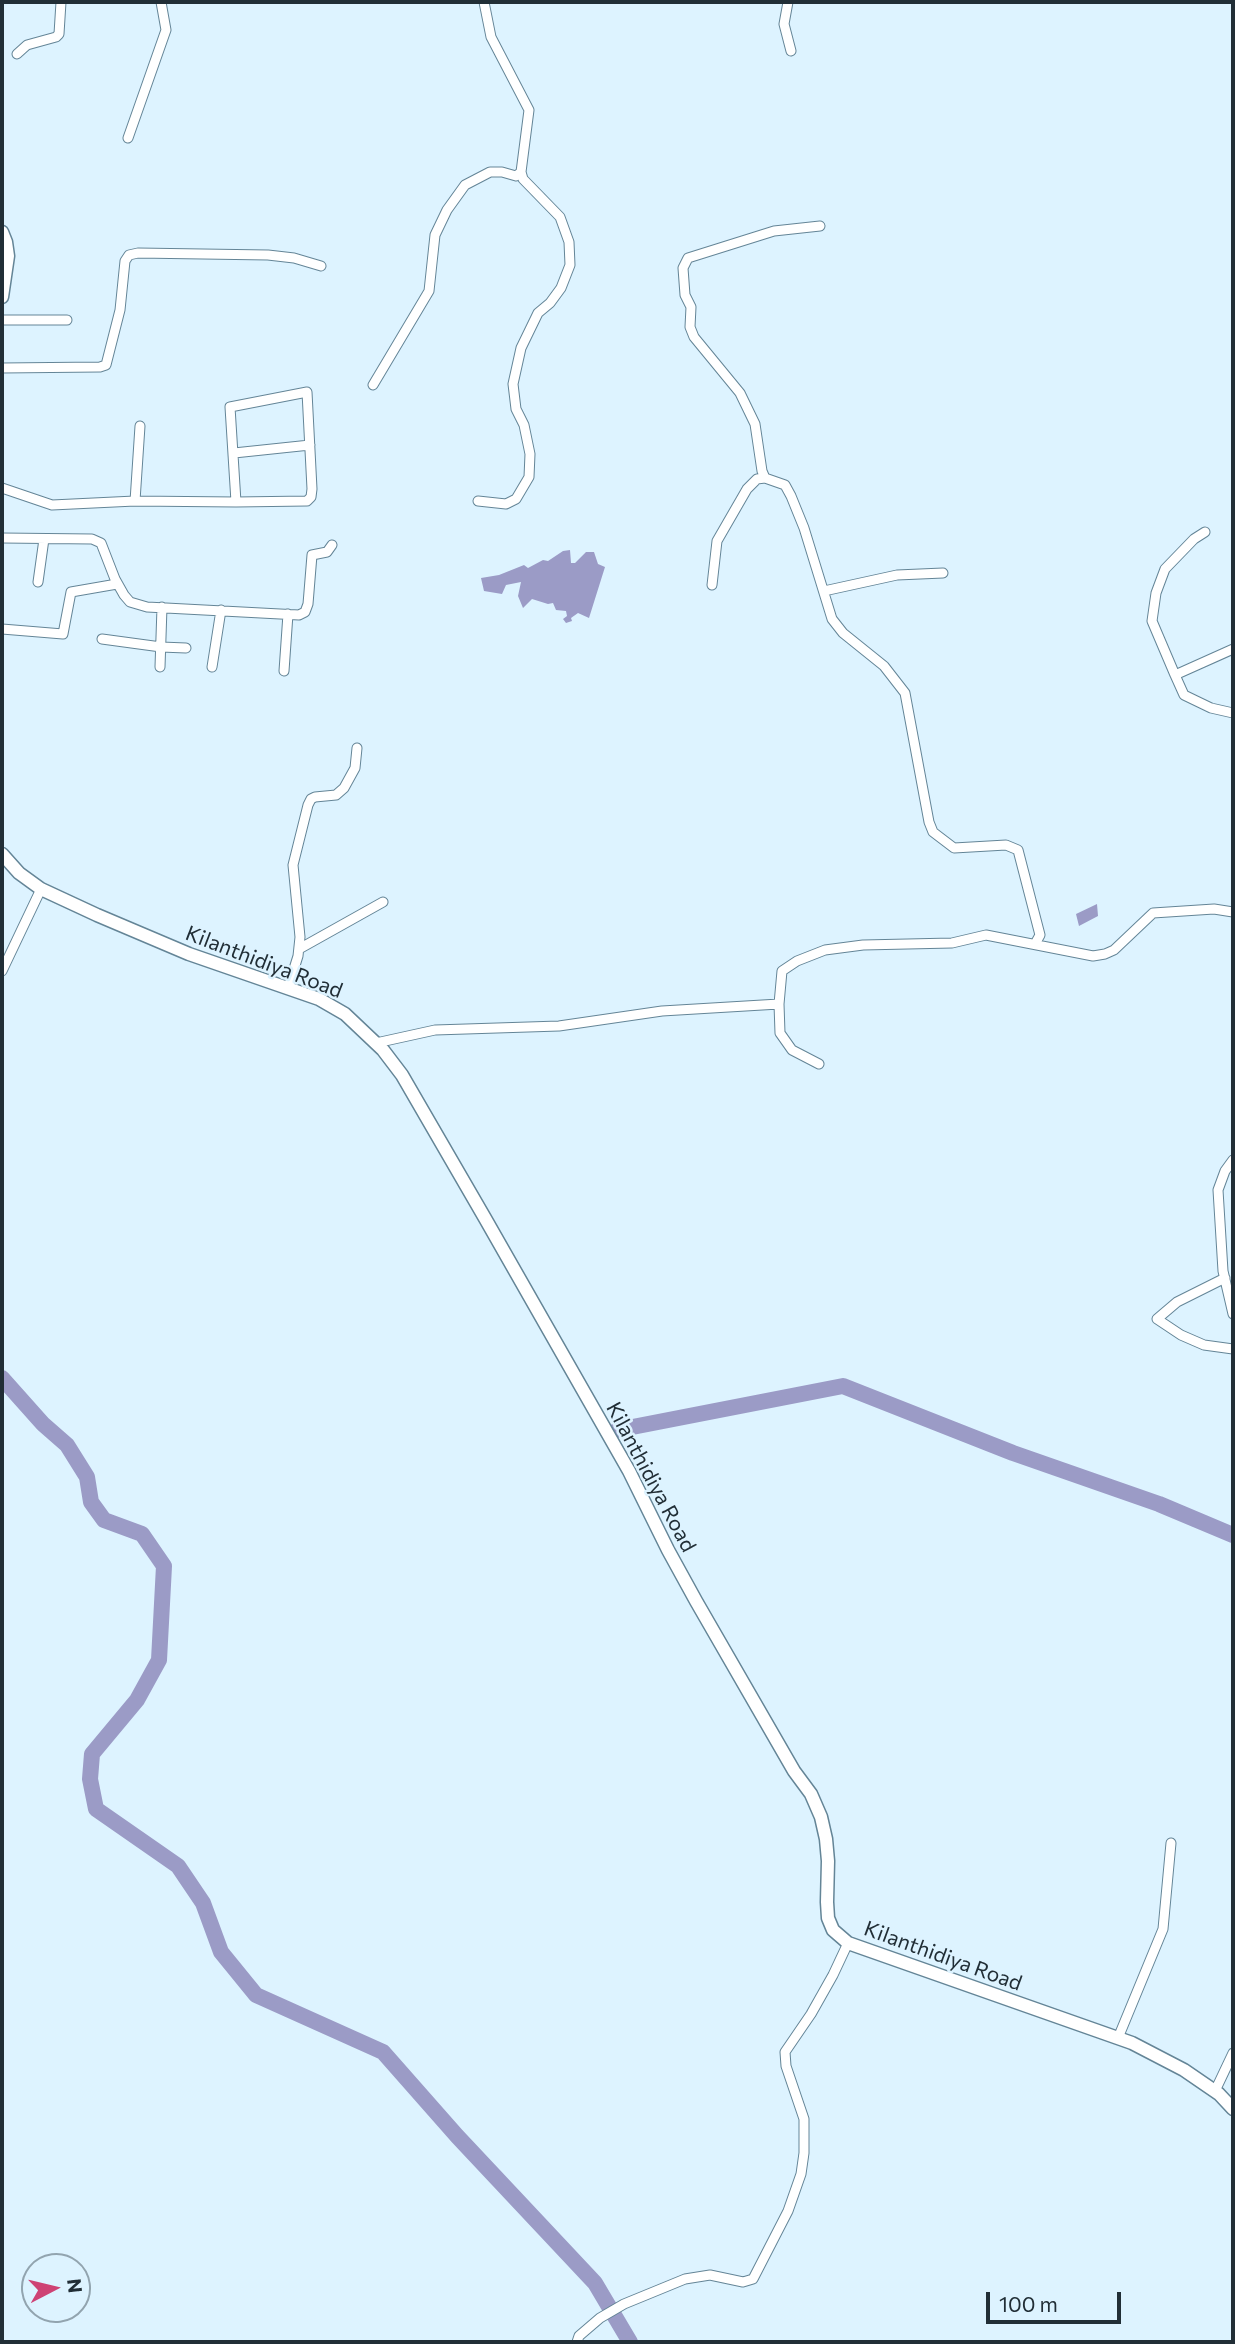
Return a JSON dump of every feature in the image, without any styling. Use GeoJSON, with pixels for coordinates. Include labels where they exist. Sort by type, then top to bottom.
{"type":"FeatureCollection","features":[{"type":"Feature","properties":{"kind":"street"},"geometry":{"type":"LineString","coordinates":[[17,54],[27,45],[59,34],[61,2]]}},
{"type":"Feature","properties":{"kind":"street"},"geometry":{"type":"LineString","coordinates":[[128,138],[166,30],[161,2]]}},
{"type":"Feature","properties":{"kind":"street"},"geometry":{"type":"LineString","coordinates":[[478,502],[506,504],[516,499],[529,477],[530,453],[524,425],[516,408],[513,383],[521,348],[538,313],[561,288],[570,265],[569,242],[560,216],[523,178],[521,172],[529,110],[491,37],[484,2]]}},
{"type":"Feature","properties":{"kind":"street"},"geometry":{"type":"LineString","coordinates":[[788,2],[784,24],[791,51]]}},
{"type":"Feature","properties":{"kind":"street"},"geometry":{"type":"LineString","coordinates":[[373,386],[429,291],[435,235],[447,210],[465,185],[490,173],[502,172],[516,176],[521,172]]}},
{"type":"Feature","properties":{"kind":"street"},"geometry":{"type":"LineString","coordinates":[[765,478],[755,424],[740,393],[694,337],[690,327],[691,307],[685,295],[683,268],[688,258],[774,231],[820,226]]}},
{"type":"Feature","properties":{"kind":"street"},"geometry":{"type":"LineString","coordinates":[[2,232],[8,256],[2,298]]}},
{"type":"Feature","properties":{"kind":"street"},"geometry":{"type":"LineString","coordinates":[[2,368],[106,365],[120,310],[125,261],[129,255],[268,255],[294,258],[321,266]]}},
{"type":"Feature","properties":{"kind":"street"},"geometry":{"type":"LineString","coordinates":[[2,320],[67,320]]}},
{"type":"Feature","properties":{"kind":"street"},"geometry":{"type":"LineString","coordinates":[[2,488],[52,505],[135,501],[236,502],[307,501],[312,497],[307,392],[230,407],[236,502]]}},
{"type":"Feature","properties":{"kind":"street"},"geometry":{"type":"LineString","coordinates":[[135,501],[140,426]]}},
{"type":"Feature","properties":{"kind":"street"},"geometry":{"type":"LineString","coordinates":[[234,453],[310,445]]}},
{"type":"Feature","properties":{"kind":"street"},"geometry":{"type":"LineString","coordinates":[[712,585],[717,541],[747,489],[757,479],[765,478],[785,485],[832,619],[843,633],[884,666],[905,693],[933,832],[954,848],[1006,845],[1018,850],[1040,935],[1035,944]]}},
{"type":"Feature","properties":{"kind":"street"},"geometry":{"type":"LineString","coordinates":[[1205,532],[1194,539],[1165,569],[1156,593],[1152,621],[1184,695],[1211,708],[1233,713]]}},
{"type":"Feature","properties":{"kind":"street"},"geometry":{"type":"LineString","coordinates":[[2,538],[92,539],[101,542],[117,584],[130,602],[147,607],[299,615],[305,612],[312,555],[327,552],[332,545]]}},
{"type":"Feature","properties":{"kind":"street"},"geometry":{"type":"LineString","coordinates":[[38,582],[44,539]]}},
{"type":"Feature","properties":{"kind":"street"},"geometry":{"type":"LineString","coordinates":[[824,592],[897,575],[943,573]]}},
{"type":"Feature","properties":{"kind":"street"},"geometry":{"type":"LineString","coordinates":[[2,629],[63,634],[71,592],[117,584]]}},
{"type":"Feature","properties":{"kind":"street"},"geometry":{"type":"LineString","coordinates":[[160,667],[162,607]]}},
{"type":"Feature","properties":{"kind":"street"},"geometry":{"type":"LineString","coordinates":[[212,667],[221,610]]}},
{"type":"Feature","properties":{"kind":"street"},"geometry":{"type":"LineString","coordinates":[[284,671],[288,614]]}},
{"type":"Feature","properties":{"kind":"street"},"geometry":{"type":"LineString","coordinates":[[102,639],[186,648]]}},
{"type":"Feature","properties":{"kind":"street"},"geometry":{"type":"LineString","coordinates":[[1175,675],[1233,649]]}},
{"type":"Feature","properties":{"kind":"street"},"geometry":{"type":"LineString","coordinates":[[288,988],[299,949],[299,912],[293,884],[293,865],[308,806],[311,799],[336,795],[344,788],[355,768],[357,748]]}},
{"type":"Feature","properties":{"kind":"street","name":"Kilanthidiya Road"},"geometry":{"type":"LineString","coordinates":[[2,854],[19,873],[41,889],[131,931],[319,999],[345,1014],[376,1043],[402,1076],[629,1471],[696,1601],[794,1771],[811,1794],[821,1817],[826,1839],[828,1918],[833,1930],[848,1943],[1132,2043],[1184,2070],[1215,2091],[1233,2109]]}},
{"type":"Feature","properties":{"kind":"street"},"geometry":{"type":"LineString","coordinates":[[2,971],[41,889]]}},
{"type":"Feature","properties":{"kind":"street"},"geometry":{"type":"LineString","coordinates":[[299,949],[383,902]]}},
{"type":"Feature","properties":{"kind":"street"},"geometry":{"type":"LineString","coordinates":[[819,1064],[792,1050],[780,1033],[779,1004],[782,971],[797,961],[825,950],[863,945],[952,943],[986,935],[1093,956],[1114,950],[1153,913],[1214,909],[1233,912]]}},
{"type":"Feature","properties":{"kind":"street"},"geometry":{"type":"LineString","coordinates":[[376,1043],[435,1030],[559,1026],[662,1011],[779,1004]]}},
{"type":"Feature","properties":{"kind":"street"},"geometry":{"type":"LineString","coordinates":[[1233,1160],[1225,1171],[1218,1190],[1225,1278],[1233,1314]]}},
{"type":"Feature","properties":{"kind":"street"},"geometry":{"type":"LineString","coordinates":[[1225,1278],[1177,1303],[1157,1319],[1181,1335],[1204,1345],[1233,1349]]}},
{"type":"Feature","properties":{"kind":"street"},"geometry":{"type":"LineString","coordinates":[[1118,2038],[1163,1929],[1171,1843]]}},
{"type":"Feature","properties":{"kind":"street"},"geometry":{"type":"LineString","coordinates":[[578,2342],[579,2336],[600,2318],[624,2304],[696,2276],[710,2275],[743,2282],[753,2279],[785,2220],[801,2174],[804,2119],[786,2066],[785,2052],[811,2014],[848,1943]]}},
{"type":"Feature","properties":{"kind":"street"},"geometry":{"type":"LineString","coordinates":[[1215,2091],[1233,2053]]}},
{"type":"Feature","properties":{"kind":"water"},"geometry":{"type":"Polygon","coordinates":[[[570,550],[571,563],[575,563],[586,552],[594,552],[598,564],[605,567],[589,618],[578,613],[571,618],[572,621],[566,623],[563,619],[567,616],[566,611],[556,610],[553,603],[532,599],[523,608],[518,596],[521,582],[506,585],[502,594],[484,591],[481,578],[499,575],[524,565],[528,568],[570,550]]]}},
{"type":"Feature","properties":{"kind":"water"},"geometry":{"type":"Polygon","coordinates":[[[1097,904],[1098,916],[1079,926],[1076,914],[1097,904]]]}},
{"type":"Feature","properties":{"kind":"waterway"},"geometry":{"type":"LineString","coordinates":[[2,1378],[43,1424],[67,1445],[87,1477],[91,1502],[104,1520],[142,1534],[164,1566],[159,1660],[137,1700],[92,1754],[90,1779],[96,1809],[178,1866],[203,1903],[221,1952],[256,1995],[383,2052],[457,2136],[595,2283],[630,2342]]}},
{"type":"Feature","properties":{"kind":"waterway"},"geometry":{"type":"LineString","coordinates":[[617,1430],[843,1386],[1013,1453],[1159,1504],[1233,1535]]}}]}
